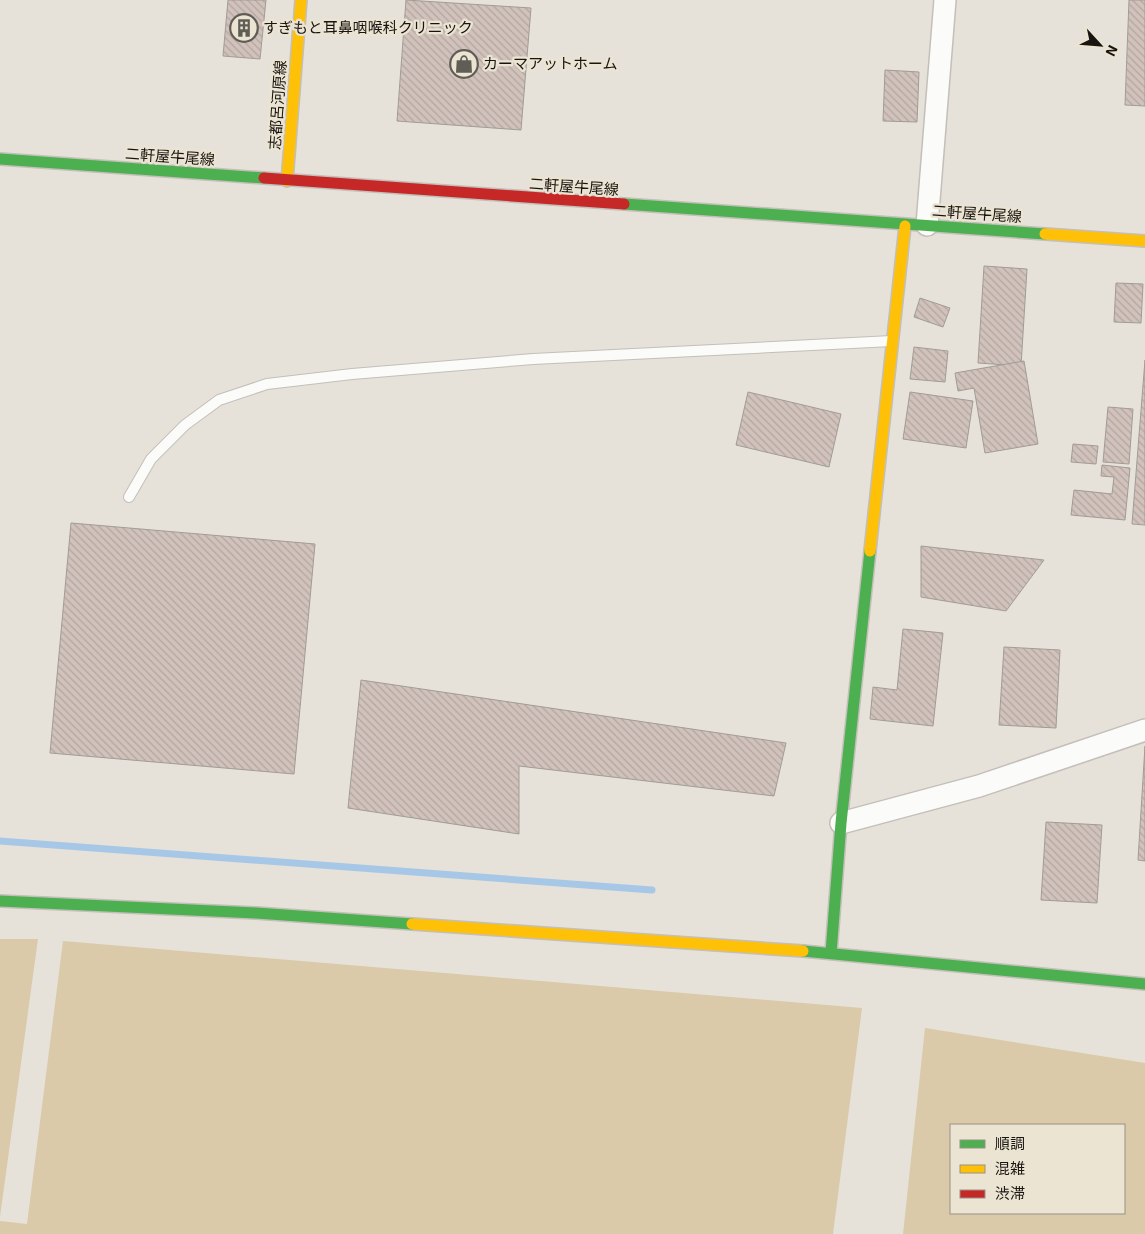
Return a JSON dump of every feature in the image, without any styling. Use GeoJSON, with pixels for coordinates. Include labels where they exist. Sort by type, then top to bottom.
{"type":"FeatureCollection","features":[{"type":"Feature","properties":{"kind":"street","name":"志都呂河原線"},"geometry":{"type":"LineString","coordinates":[[287,181],[301,0]]}},
{"type":"Feature","properties":{"kind":"street"},"geometry":{"type":"LineString","coordinates":[[927,225],[945,0]]}},
{"type":"Feature","properties":{"kind":"street","name":"二軒屋牛尾線"},"geometry":{"type":"LineString","coordinates":[[0,159],[1145,242]]}},
{"type":"Feature","properties":{"kind":"street"},"geometry":{"type":"LineString","coordinates":[[831,953],[841,823],[906,226]]}},
{"type":"Feature","properties":{"kind":"street"},"geometry":{"type":"LineString","coordinates":[[841,823],[979,786],[1145,730]]}},
{"type":"Feature","properties":{"kind":"street"},"geometry":{"type":"LineString","coordinates":[[0,901],[256,913],[831,953],[1145,984]]}},
{"type":"Feature","properties":{"kind":"lane"},"geometry":{"type":"LineString","coordinates":[[129,497],[151,459],[185,425],[219,400],[267,384],[352,374],[533,359],[893,341]]}},
{"type":"Feature","properties":{"kind":"shaded area"},"geometry":{"type":"Polygon","coordinates":[[[0,939],[38,939],[0,1217],[0,939]]]}},
{"type":"Feature","properties":{"kind":"shaded area"},"geometry":{"type":"Polygon","coordinates":[[[63,941],[862,1008],[833,1234],[0,1234],[0,1221],[27,1224],[63,941]]]}},
{"type":"Feature","properties":{"kind":"shaded area"},"geometry":{"type":"Polygon","coordinates":[[[925,1028],[1145,1063],[1145,1234],[903,1234],[925,1028]]]}},
{"type":"Feature","properties":{"kind":"building","name":"すぎもと耳鼻咽喉科クリニック"},"geometry":{"type":"Polygon","coordinates":[[[228,0],[266,0],[260,59],[223,56],[228,0]]]}},
{"type":"Feature","properties":{"kind":"building","name":"カーマアットホーム"},"geometry":{"type":"Polygon","coordinates":[[[406,0],[531,8],[521,130],[397,121],[406,0]]]}},
{"type":"Feature","properties":{"kind":"building"},"geometry":{"type":"Polygon","coordinates":[[[1129,0],[1145,0],[1145,106],[1125,105],[1129,0]]]}},
{"type":"Feature","properties":{"kind":"building"},"geometry":{"type":"Polygon","coordinates":[[[885,70],[919,72],[917,122],[883,121],[885,70]]]}},
{"type":"Feature","properties":{"kind":"building"},"geometry":{"type":"Polygon","coordinates":[[[984,266],[1027,269],[1021,366],[978,363],[984,266]]]}},
{"type":"Feature","properties":{"kind":"building"},"geometry":{"type":"Polygon","coordinates":[[[1116,283],[1143,284],[1141,323],[1114,322],[1116,283]]]}},
{"type":"Feature","properties":{"kind":"building"},"geometry":{"type":"Polygon","coordinates":[[[920,298],[950,308],[943,327],[914,317],[920,298]]]}},
{"type":"Feature","properties":{"kind":"building"},"geometry":{"type":"Polygon","coordinates":[[[914,347],[948,351],[945,382],[910,379],[914,347]]]}},
{"type":"Feature","properties":{"kind":"building"},"geometry":{"type":"Polygon","coordinates":[[[1145,360],[1145,525],[1132,524],[1145,360]]]}},
{"type":"Feature","properties":{"kind":"building"},"geometry":{"type":"Polygon","coordinates":[[[1024,361],[1038,444],[985,453],[974,388],[958,391],[955,373],[1024,361]]]}},
{"type":"Feature","properties":{"kind":"building"},"geometry":{"type":"Polygon","coordinates":[[[748,392],[841,414],[829,467],[736,445],[748,392]]]}},
{"type":"Feature","properties":{"kind":"building"},"geometry":{"type":"Polygon","coordinates":[[[910,392],[973,401],[966,448],[903,439],[910,392]]]}},
{"type":"Feature","properties":{"kind":"building"},"geometry":{"type":"Polygon","coordinates":[[[1108,407],[1133,409],[1129,464],[1103,462],[1108,407]]]}},
{"type":"Feature","properties":{"kind":"building"},"geometry":{"type":"Polygon","coordinates":[[[1073,444],[1098,446],[1096,464],[1071,462],[1073,444]]]}},
{"type":"Feature","properties":{"kind":"building"},"geometry":{"type":"Polygon","coordinates":[[[1102,465],[1130,468],[1125,520],[1071,515],[1074,490],[1112,494],[1114,477],[1101,476],[1102,465]]]}},
{"type":"Feature","properties":{"kind":"building"},"geometry":{"type":"Polygon","coordinates":[[[71,523],[315,544],[294,774],[50,753],[71,523]]]}},
{"type":"Feature","properties":{"kind":"building"},"geometry":{"type":"Polygon","coordinates":[[[921,546],[1044,560],[1006,611],[921,597],[921,546]]]}},
{"type":"Feature","properties":{"kind":"building"},"geometry":{"type":"Polygon","coordinates":[[[903,629],[943,633],[933,726],[870,719],[873,687],[897,690],[903,629]]]}},
{"type":"Feature","properties":{"kind":"building"},"geometry":{"type":"Polygon","coordinates":[[[1004,647],[1060,650],[1056,728],[999,725],[1004,647]]]}},
{"type":"Feature","properties":{"kind":"building"},"geometry":{"type":"Polygon","coordinates":[[[361,680],[786,743],[774,796],[519,766],[519,834],[348,808],[361,680]]]}},
{"type":"Feature","properties":{"kind":"building"},"geometry":{"type":"Polygon","coordinates":[[[1145,746],[1145,861],[1138,860],[1145,746]]]}},
{"type":"Feature","properties":{"kind":"building"},"geometry":{"type":"Polygon","coordinates":[[[1046,822],[1102,825],[1097,903],[1041,900],[1046,822]]]}},
{"type":"Feature","properties":{"kind":"waterway"},"geometry":{"type":"LineString","coordinates":[[0,841],[652,890]]}},
{"type":"Feature","properties":{"kind":"traffic: fast"},"geometry":{"type":"LineString","coordinates":[[0,159],[264,178]]}},
{"type":"Feature","properties":{"kind":"traffic: fast"},"geometry":{"type":"LineString","coordinates":[[624,204],[1045,234]]}},
{"type":"Feature","properties":{"kind":"traffic: fast"},"geometry":{"type":"LineString","coordinates":[[831,953],[841,823],[870,551]]}},
{"type":"Feature","properties":{"kind":"traffic: fast"},"geometry":{"type":"LineString","coordinates":[[0,901],[256,913],[412,924]]}},
{"type":"Feature","properties":{"kind":"traffic: fast"},"geometry":{"type":"LineString","coordinates":[[803,951],[1145,984]]}},
{"type":"Feature","properties":{"kind":"traffic: slow"},"geometry":{"type":"LineString","coordinates":[[287,181],[301,0]]}},
{"type":"Feature","properties":{"kind":"traffic: slow"},"geometry":{"type":"LineString","coordinates":[[870,551],[905,226]]}},
{"type":"Feature","properties":{"kind":"traffic: slow"},"geometry":{"type":"LineString","coordinates":[[1045,234],[1145,241]]}},
{"type":"Feature","properties":{"kind":"traffic: slow"},"geometry":{"type":"LineString","coordinates":[[412,924],[803,951]]}},
{"type":"Feature","properties":{"kind":"traffic: jam"},"geometry":{"type":"LineString","coordinates":[[264,178],[624,204]]}},
{"type":"Feature","properties":{"kind":"place","name":"すぎもと耳鼻咽喉科クリニック"},"geometry":{"type":"Point","coordinates":[244,28]}},
{"type":"Feature","properties":{"kind":"place","name":"カーマアットホーム"},"geometry":{"type":"Point","coordinates":[464,64]}}]}
